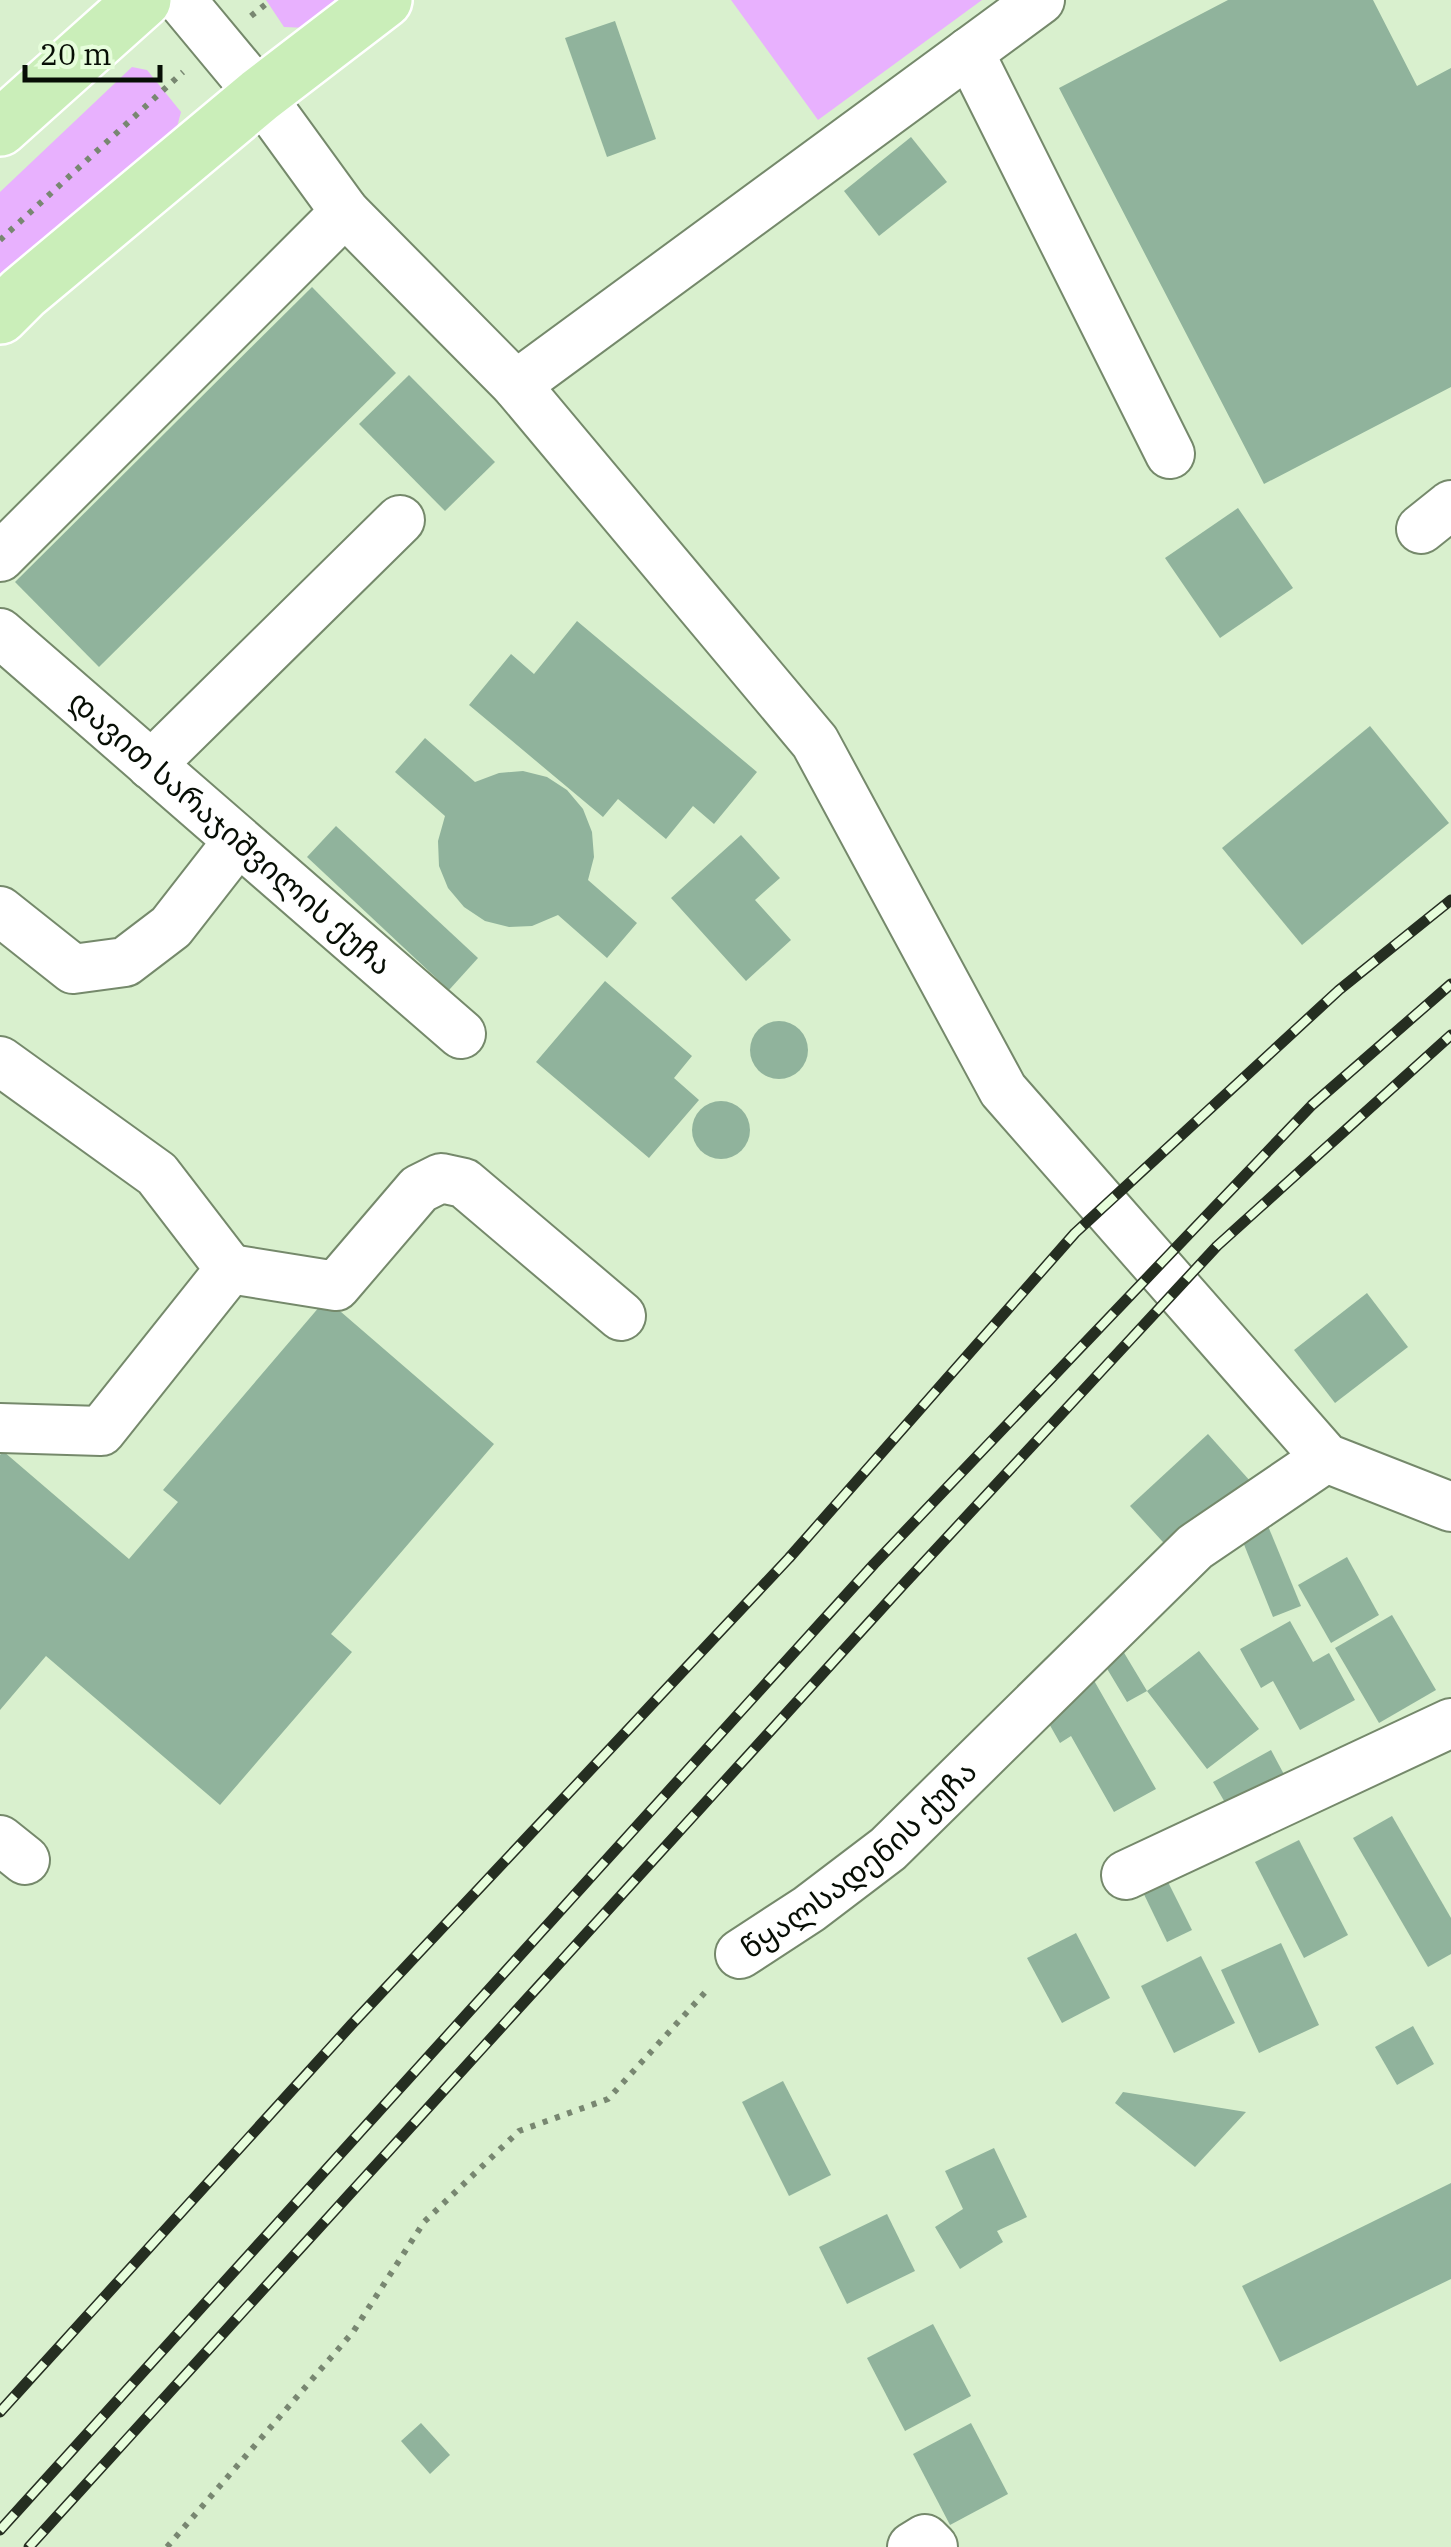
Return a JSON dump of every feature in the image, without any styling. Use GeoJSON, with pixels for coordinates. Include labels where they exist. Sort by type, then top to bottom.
{"type":"FeatureCollection","features":[{"type":"Feature","properties":{"kind":"main road"},"geometry":{"type":"LineString","coordinates":[[0,128],[143,0]]}},
{"type":"Feature","properties":{"kind":"main road"},"geometry":{"type":"LineString","coordinates":[[0,316],[22,293],[260,95],[384,0]]}},
{"type":"Feature","properties":{"kind":"street"},"geometry":{"type":"LineString","coordinates":[[181,0],[260,95],[345,212],[516,385],[815,742],[1003,1090],[1326,1458],[1451,1507]]}},
{"type":"Feature","properties":{"kind":"street"},"geometry":{"type":"LineString","coordinates":[[516,385],[1040,0]]}},
{"type":"Feature","properties":{"kind":"street"},"geometry":{"type":"LineString","coordinates":[[970,52],[1170,454]]}},
{"type":"Feature","properties":{"kind":"street"},"geometry":{"type":"LineString","coordinates":[[0,557],[345,212]]}},
{"type":"Feature","properties":{"kind":"street"},"geometry":{"type":"LineString","coordinates":[[151,765],[400,520]]}},
{"type":"Feature","properties":{"kind":"street","name":"დავით სარაჯიშვილის ქუჩა"},"geometry":{"type":"LineString","coordinates":[[0,633],[461,1034]]}},
{"type":"Feature","properties":{"kind":"street"},"geometry":{"type":"LineString","coordinates":[[0,911],[73,969],[125,962],[171,927],[238,840]]}},
{"type":"Feature","properties":{"kind":"street"},"geometry":{"type":"LineString","coordinates":[[0,1062],[157,1174],[230,1268],[336,1286],[420,1189],[440,1178],[464,1183],[621,1316]]}},
{"type":"Feature","properties":{"kind":"street"},"geometry":{"type":"LineString","coordinates":[[0,1428],[101,1430],[230,1268]]}},
{"type":"Feature","properties":{"kind":"street","name":"წყალსადენის ქუჩა"},"geometry":{"type":"LineString","coordinates":[[740,1954],[809,1909],[888,1849],[1195,1547],[1326,1458]]}},
{"type":"Feature","properties":{"kind":"street"},"geometry":{"type":"LineString","coordinates":[[1126,1876],[1451,1723]]}},
{"type":"Feature","properties":{"kind":"street"},"geometry":{"type":"LineString","coordinates":[[912,2547],[924,2539],[933,2547]]}},
{"type":"Feature","properties":{"kind":"path"},"geometry":{"type":"LineString","coordinates":[[0,240],[158,92],[272,0]]}},
{"type":"Feature","properties":{"kind":"path","name":"წყალსადენის ქუჩა"},"geometry":{"type":"LineString","coordinates":[[167,2547],[353,2332],[424,2222],[519,2131],[608,2099],[740,1954]]}},
{"type":"Feature","properties":{"kind":"shaded area"},"geometry":{"type":"Polygon","coordinates":[[[266,0],[342,0],[307,28],[284,27],[266,0]]]}},
{"type":"Feature","properties":{"kind":"shaded area"},"geometry":{"type":"Polygon","coordinates":[[[731,0],[982,0],[818,120],[731,0]]]}},
{"type":"Feature","properties":{"kind":"shaded area"},"geometry":{"type":"Polygon","coordinates":[[[132,67],[147,70],[181,112],[176,131],[0,295],[0,192],[132,67]]]}},
{"type":"Feature","properties":{"kind":"building"},"geometry":{"type":"Polygon","coordinates":[[[1228,0],[1373,0],[1417,86],[1451,68],[1451,387],[1264,484],[1059,88],[1228,0]]]}},
{"type":"Feature","properties":{"kind":"building"},"geometry":{"type":"Polygon","coordinates":[[[615,21],[656,139],[607,157],[565,38],[615,21]]]}},
{"type":"Feature","properties":{"kind":"building"},"geometry":{"type":"Polygon","coordinates":[[[911,137],[947,182],[879,236],[844,191],[911,137]]]}},
{"type":"Feature","properties":{"kind":"building"},"geometry":{"type":"Polygon","coordinates":[[[312,287],[396,373],[99,667],[15,582],[312,287]]]}},
{"type":"Feature","properties":{"kind":"building"},"geometry":{"type":"Polygon","coordinates":[[[409,375],[495,462],[445,511],[359,424],[409,375]]]}},
{"type":"Feature","properties":{"kind":"building"},"geometry":{"type":"Polygon","coordinates":[[[1238,508],[1293,588],[1220,638],[1165,558],[1238,508]]]}},
{"type":"Feature","properties":{"kind":"building"},"geometry":{"type":"Polygon","coordinates":[[[577,621],[757,772],[714,824],[693,806],[666,839],[618,799],[603,817],[469,705],[511,654],[534,674],[577,621]]]}},
{"type":"Feature","properties":{"kind":"building"},"geometry":{"type":"Polygon","coordinates":[[[1370,726],[1449,823],[1302,945],[1222,848],[1370,726]]]}},
{"type":"Feature","properties":{"kind":"building"},"geometry":{"type":"Polygon","coordinates":[[[425,738],[475,782],[499,773],[523,771],[547,777],[567,790],[583,809],[592,832],[594,857],[588,880],[637,923],[607,958],[558,915],[532,926],[509,927],[485,921],[464,907],[448,888],[439,866],[438,841],[445,816],[395,772],[425,738]]]}},
{"type":"Feature","properties":{"kind":"building"},"geometry":{"type":"Polygon","coordinates":[[[336,826],[478,958],[449,990],[307,857],[336,826]]]}},
{"type":"Feature","properties":{"kind":"building"},"geometry":{"type":"Polygon","coordinates":[[[741,835],[780,878],[755,900],[791,940],[746,981],[671,898],[741,835]]]}},
{"type":"Feature","properties":{"kind":"building"},"geometry":{"type":"Polygon","coordinates":[[[605,981],[692,1056],[674,1078],[699,1100],[649,1158],[536,1062],[605,981]]]}},
{"type":"Feature","properties":{"kind":"building"},"geometry":{"type":"Polygon","coordinates":[[[779,1021],[799,1030],[808,1050],[799,1070],[779,1079],[759,1070],[750,1050],[759,1030],[779,1021]]]}},
{"type":"Feature","properties":{"kind":"building"},"geometry":{"type":"Polygon","coordinates":[[[721,1101],[741,1110],[750,1130],[741,1150],[721,1159],[701,1150],[692,1130],[701,1110],[721,1101]]]}},
{"type":"Feature","properties":{"kind":"building"},"geometry":{"type":"Polygon","coordinates":[[[1367,1293],[1408,1347],[1335,1403],[1294,1350],[1367,1293]]]}},
{"type":"Feature","properties":{"kind":"building"},"geometry":{"type":"Polygon","coordinates":[[[326,1299],[494,1444],[331,1634],[352,1652],[220,1805],[46,1656],[0,1710],[3,1451],[129,1559],[178,1502],[163,1490],[326,1299]]]}},
{"type":"Feature","properties":{"kind":"building"},"geometry":{"type":"Polygon","coordinates":[[[1208,1434],[1251,1482],[1173,1553],[1130,1506],[1208,1434]]]}},
{"type":"Feature","properties":{"kind":"building"},"geometry":{"type":"Polygon","coordinates":[[[1268,1526],[1301,1606],[1273,1617],[1241,1537],[1268,1526]]]}},
{"type":"Feature","properties":{"kind":"building"},"geometry":{"type":"Polygon","coordinates":[[[1347,1557],[1379,1615],[1331,1643],[1298,1585],[1347,1557]]]}},
{"type":"Feature","properties":{"kind":"building"},"geometry":{"type":"Polygon","coordinates":[[[1392,1615],[1436,1690],[1379,1723],[1335,1648],[1392,1615]]]}},
{"type":"Feature","properties":{"kind":"building"},"geometry":{"type":"Polygon","coordinates":[[[1290,1621],[1313,1662],[1329,1653],[1355,1700],[1300,1730],[1273,1681],[1261,1688],[1240,1649],[1290,1621]]]}},
{"type":"Feature","properties":{"kind":"building"},"geometry":{"type":"Polygon","coordinates":[[[1123,1651],[1147,1691],[1127,1702],[1103,1662],[1123,1651]]]}},
{"type":"Feature","properties":{"kind":"building"},"geometry":{"type":"Polygon","coordinates":[[[1199,1651],[1259,1729],[1207,1769],[1147,1691],[1199,1651]]]}},
{"type":"Feature","properties":{"kind":"building"},"geometry":{"type":"Polygon","coordinates":[[[1092,1677],[1156,1789],[1114,1812],[1071,1736],[1060,1743],[1039,1706],[1092,1677]]]}},
{"type":"Feature","properties":{"kind":"building"},"geometry":{"type":"Polygon","coordinates":[[[1271,1750],[1287,1780],[1230,1811],[1213,1782],[1271,1750]]]}},
{"type":"Feature","properties":{"kind":"building"},"geometry":{"type":"Polygon","coordinates":[[[1392,1816],[1451,1918],[1451,1954],[1428,1967],[1353,1838],[1392,1816]]]}},
{"type":"Feature","properties":{"kind":"building"},"geometry":{"type":"Polygon","coordinates":[[[1299,1840],[1348,1935],[1304,1958],[1255,1862],[1299,1840]]]}},
{"type":"Feature","properties":{"kind":"building"},"geometry":{"type":"Polygon","coordinates":[[[1163,1872],[1192,1930],[1167,1942],[1139,1884],[1163,1872]]]}},
{"type":"Feature","properties":{"kind":"building"},"geometry":{"type":"Polygon","coordinates":[[[1076,1933],[1110,1998],[1062,2023],[1027,1958],[1076,1933]]]}},
{"type":"Feature","properties":{"kind":"building"},"geometry":{"type":"Polygon","coordinates":[[[1281,1943],[1319,2025],[1259,2053],[1221,1970],[1281,1943]]]}},
{"type":"Feature","properties":{"kind":"building"},"geometry":{"type":"Polygon","coordinates":[[[1201,1956],[1235,2023],[1174,2053],[1141,1986],[1201,1956]]]}},
{"type":"Feature","properties":{"kind":"building"},"geometry":{"type":"Polygon","coordinates":[[[1413,2026],[1434,2064],[1397,2085],[1375,2047],[1413,2026]]]}},
{"type":"Feature","properties":{"kind":"building"},"geometry":{"type":"Polygon","coordinates":[[[783,2081],[831,2175],[789,2196],[742,2102],[783,2081]]]}},
{"type":"Feature","properties":{"kind":"building"},"geometry":{"type":"Polygon","coordinates":[[[1123,2092],[1246,2112],[1195,2167],[1115,2103],[1123,2092]]]}},
{"type":"Feature","properties":{"kind":"building"},"geometry":{"type":"Polygon","coordinates":[[[994,2148],[1027,2217],[997,2231],[1003,2242],[960,2269],[935,2227],[963,2209],[945,2171],[994,2148]]]}},
{"type":"Feature","properties":{"kind":"building"},"geometry":{"type":"Polygon","coordinates":[[[1451,2183],[1451,2279],[1280,2362],[1242,2286],[1451,2183]]]}},
{"type":"Feature","properties":{"kind":"building"},"geometry":{"type":"Polygon","coordinates":[[[887,2214],[915,2271],[847,2304],[819,2247],[887,2214]]]}},
{"type":"Feature","properties":{"kind":"building"},"geometry":{"type":"Polygon","coordinates":[[[933,2324],[971,2396],[905,2431],[867,2358],[933,2324]]]}},
{"type":"Feature","properties":{"kind":"building"},"geometry":{"type":"Polygon","coordinates":[[[421,2423],[450,2455],[430,2474],[401,2441],[421,2423]]]}},
{"type":"Feature","properties":{"kind":"building"},"geometry":{"type":"Polygon","coordinates":[[[971,2423],[1008,2494],[950,2525],[913,2454],[971,2423]]]}},
{"type":"Feature","properties":{"kind":"railway"},"geometry":{"type":"LineString","coordinates":[[0,2412],[352,2024],[789,1558],[1075,1233],[1339,990],[1451,900]]}},
{"type":"Feature","properties":{"kind":"railway"},"geometry":{"type":"LineString","coordinates":[[0,2530],[874,1564],[1312,1105],[1451,984]]}},
{"type":"Feature","properties":{"kind":"railway"},"geometry":{"type":"LineString","coordinates":[[29,2547],[903,1585],[1217,1246],[1451,1035]]}}]}
